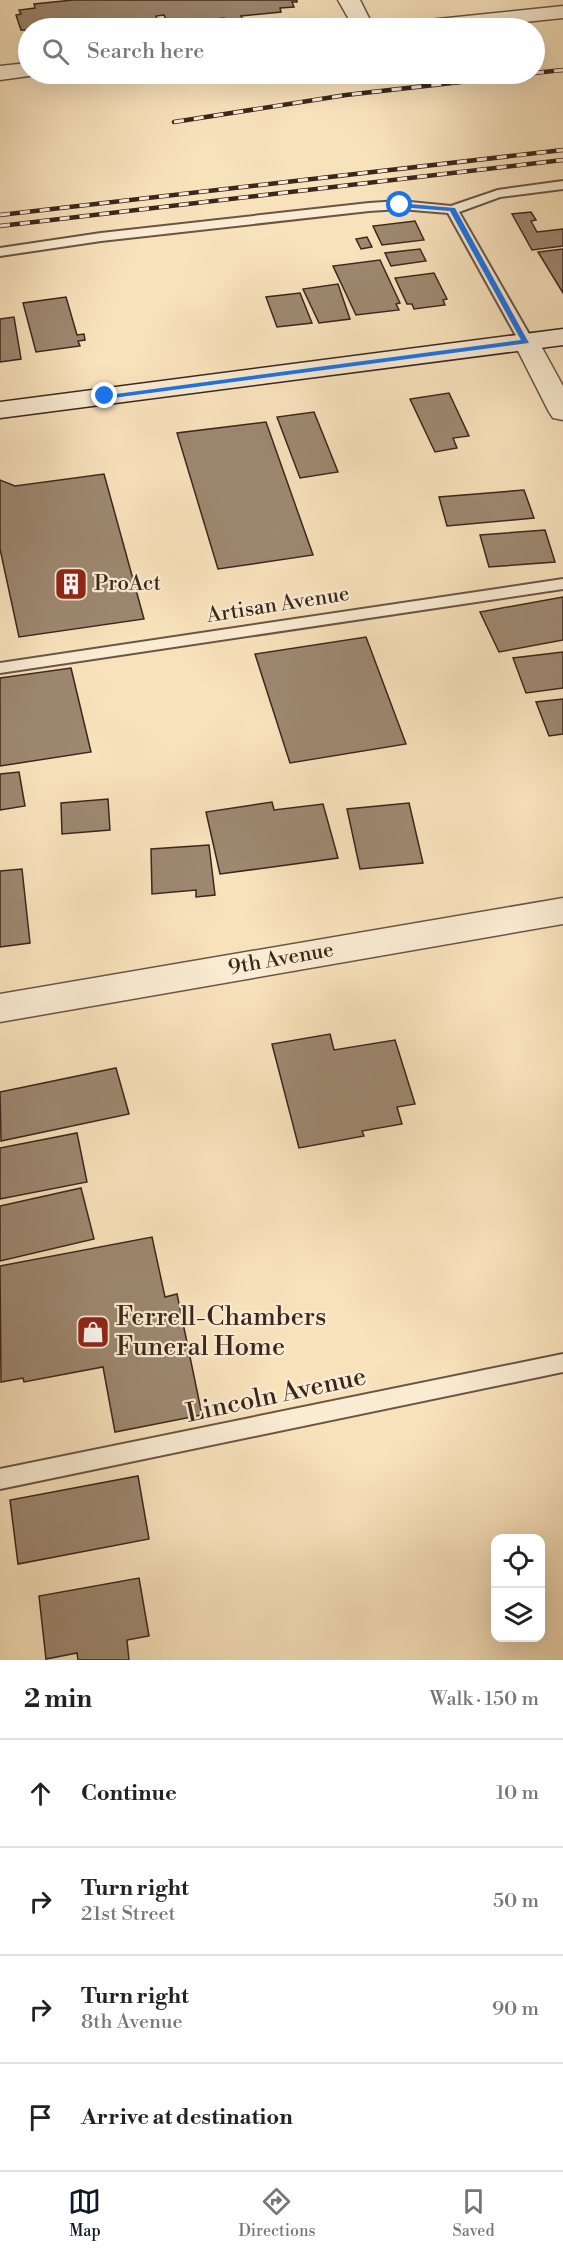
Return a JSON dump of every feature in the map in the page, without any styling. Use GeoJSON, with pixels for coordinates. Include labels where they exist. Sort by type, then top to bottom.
{"type":"FeatureCollection","features":[{"type":"Feature","properties":{"kind":"street"},"geometry":{"type":"LineString","coordinates":[[349,0],[359,18]]}},
{"type":"Feature","properties":{"kind":"street"},"geometry":{"type":"LineString","coordinates":[[505,18],[563,12]]}},
{"type":"Feature","properties":{"kind":"street"},"geometry":{"type":"LineString","coordinates":[[0,73],[18,71]]}},
{"type":"Feature","properties":{"kind":"street"},"geometry":{"type":"LineString","coordinates":[[0,410],[563,337]]}},
{"type":"Feature","properties":{"kind":"street"},"geometry":{"type":"LineString","coordinates":[[526,341],[563,412]]}},
{"type":"Feature","properties":{"kind":"street","name":"9th Avenue"},"geometry":{"type":"LineString","coordinates":[[0,1008],[563,911]]}},
{"type":"Feature","properties":{"kind":"lane"},"geometry":{"type":"LineString","coordinates":[[0,252],[101,237],[369,207],[400,205],[452,210],[498,194],[563,185]]}},
{"type":"Feature","properties":{"kind":"lane"},"geometry":{"type":"LineString","coordinates":[[452,210],[526,341]]}},
{"type":"Feature","properties":{"kind":"lane","name":"Artisan Avenue"},"geometry":{"type":"LineString","coordinates":[[0,668],[563,584]]}},
{"type":"Feature","properties":{"kind":"lane","name":"Lincoln Avenue"},"geometry":{"type":"LineString","coordinates":[[0,1479],[563,1363]]}},
{"type":"Feature","properties":{"kind":"building"},"geometry":{"type":"Polygon","coordinates":[[[73,0],[297,0],[297,2],[292,2],[294,7],[280,8],[281,12],[241,16],[242,18],[165,18],[164,15],[156,16],[157,18],[18,18],[18,21],[16,15],[21,14],[19,10],[35,8],[34,4],[73,0]]]}},
{"type":"Feature","properties":{"kind":"building"},"geometry":{"type":"Polygon","coordinates":[[[531,212],[536,220],[531,221],[537,232],[563,229],[563,246],[532,250],[512,214],[531,212]]]}},
{"type":"Feature","properties":{"kind":"building"},"geometry":{"type":"Polygon","coordinates":[[[415,221],[424,240],[382,245],[373,226],[415,221]]]}},
{"type":"Feature","properties":{"kind":"building"},"geometry":{"type":"Polygon","coordinates":[[[367,237],[372,247],[361,249],[356,239],[367,237]]]}},
{"type":"Feature","properties":{"kind":"building"},"geometry":{"type":"Polygon","coordinates":[[[420,249],[426,261],[391,266],[385,253],[420,249]]]}},
{"type":"Feature","properties":{"kind":"building"},"geometry":{"type":"Polygon","coordinates":[[[563,249],[563,293],[538,252],[563,249]]]}},
{"type":"Feature","properties":{"kind":"building"},"geometry":{"type":"Polygon","coordinates":[[[380,260],[400,303],[396,304],[399,310],[356,315],[333,266],[380,260]]]}},
{"type":"Feature","properties":{"kind":"building"},"geometry":{"type":"Polygon","coordinates":[[[434,273],[447,299],[443,300],[445,305],[414,309],[412,304],[407,304],[395,278],[434,273]]]}},
{"type":"Feature","properties":{"kind":"building"},"geometry":{"type":"Polygon","coordinates":[[[338,284],[350,319],[319,323],[303,289],[338,284]]]}},
{"type":"Feature","properties":{"kind":"building"},"geometry":{"type":"Polygon","coordinates":[[[300,293],[312,323],[277,327],[266,297],[300,293]]]}},
{"type":"Feature","properties":{"kind":"building"},"geometry":{"type":"Polygon","coordinates":[[[66,297],[77,335],[84,334],[85,340],[78,341],[80,346],[36,352],[23,303],[66,297]]]}},
{"type":"Feature","properties":{"kind":"building"},"geometry":{"type":"Polygon","coordinates":[[[14,317],[21,359],[0,362],[0,319],[14,317]]]}},
{"type":"Feature","properties":{"kind":"building"},"geometry":{"type":"Polygon","coordinates":[[[449,393],[469,436],[453,438],[457,448],[435,452],[410,399],[449,393]]]}},
{"type":"Feature","properties":{"kind":"building"},"geometry":{"type":"Polygon","coordinates":[[[314,412],[338,472],[300,478],[277,417],[314,412]]]}},
{"type":"Feature","properties":{"kind":"building"},"geometry":{"type":"Polygon","coordinates":[[[266,422],[313,555],[218,569],[177,433],[266,422]]]}},
{"type":"Feature","properties":{"kind":"building","name":"ProAct"},"geometry":{"type":"Polygon","coordinates":[[[104,474],[144,619],[19,637],[0,549],[0,480],[15,486],[104,474]]]}},
{"type":"Feature","properties":{"kind":"building"},"geometry":{"type":"Polygon","coordinates":[[[524,490],[534,518],[447,526],[439,497],[524,490]]]}},
{"type":"Feature","properties":{"kind":"building"},"geometry":{"type":"Polygon","coordinates":[[[545,530],[555,562],[489,567],[480,535],[545,530]]]}},
{"type":"Feature","properties":{"kind":"building"},"geometry":{"type":"Polygon","coordinates":[[[563,597],[563,640],[499,652],[480,612],[563,597]]]}},
{"type":"Feature","properties":{"kind":"building"},"geometry":{"type":"Polygon","coordinates":[[[366,637],[406,744],[290,763],[255,654],[366,637]]]}},
{"type":"Feature","properties":{"kind":"building"},"geometry":{"type":"Polygon","coordinates":[[[563,652],[563,688],[526,693],[513,658],[563,652]]]}},
{"type":"Feature","properties":{"kind":"building"},"geometry":{"type":"Polygon","coordinates":[[[71,668],[91,752],[0,766],[0,678],[71,668]]]}},
{"type":"Feature","properties":{"kind":"building"},"geometry":{"type":"Polygon","coordinates":[[[563,699],[563,734],[549,736],[536,702],[563,699]]]}},
{"type":"Feature","properties":{"kind":"building"},"geometry":{"type":"Polygon","coordinates":[[[19,772],[25,806],[0,810],[0,774],[19,772]]]}},
{"type":"Feature","properties":{"kind":"building"},"geometry":{"type":"Polygon","coordinates":[[[108,799],[110,830],[62,834],[61,803],[108,799]]]}},
{"type":"Feature","properties":{"kind":"building"},"geometry":{"type":"Polygon","coordinates":[[[272,802],[274,810],[323,804],[338,858],[220,874],[206,812],[272,802]]]}},
{"type":"Feature","properties":{"kind":"building"},"geometry":{"type":"Polygon","coordinates":[[[409,803],[423,863],[360,869],[347,809],[409,803]]]}},
{"type":"Feature","properties":{"kind":"building"},"geometry":{"type":"Polygon","coordinates":[[[209,845],[215,895],[196,897],[196,890],[152,894],[151,849],[209,845]]]}},
{"type":"Feature","properties":{"kind":"building"},"geometry":{"type":"Polygon","coordinates":[[[22,869],[30,943],[0,947],[0,871],[22,869]]]}},
{"type":"Feature","properties":{"kind":"building"},"geometry":{"type":"Polygon","coordinates":[[[330,1034],[334,1050],[395,1040],[415,1104],[397,1107],[402,1124],[362,1131],[364,1136],[299,1148],[272,1044],[330,1034]]]}},
{"type":"Feature","properties":{"kind":"building"},"geometry":{"type":"Polygon","coordinates":[[[116,1068],[129,1114],[1,1141],[0,1092],[116,1068]]]}},
{"type":"Feature","properties":{"kind":"building"},"geometry":{"type":"Polygon","coordinates":[[[77,1133],[87,1182],[0,1199],[0,1148],[77,1133]]]}},
{"type":"Feature","properties":{"kind":"building"},"geometry":{"type":"Polygon","coordinates":[[[81,1188],[94,1239],[0,1261],[0,1206],[81,1188]]]}},
{"type":"Feature","properties":{"kind":"building","name":"Ferrell-Chambers Funeral Home"},"geometry":{"type":"Polygon","coordinates":[[[152,1237],[165,1297],[177,1294],[202,1415],[115,1432],[103,1367],[24,1382],[23,1378],[1,1382],[0,1266],[152,1237]]]}},
{"type":"Feature","properties":{"kind":"building"},"geometry":{"type":"Polygon","coordinates":[[[138,1476],[149,1539],[18,1564],[10,1500],[138,1476]]]}},
{"type":"Feature","properties":{"kind":"building"},"geometry":{"type":"Polygon","coordinates":[[[139,1578],[149,1636],[127,1640],[129,1660],[78,1660],[77,1653],[46,1659],[39,1596],[139,1578]]]}},
{"type":"Feature","properties":{"kind":"railway"},"geometry":{"type":"LineString","coordinates":[[545,72],[563,70]]}},
{"type":"Feature","properties":{"kind":"railway"},"geometry":{"type":"LineString","coordinates":[[174,122],[346,95],[443,84]]}},
{"type":"Feature","properties":{"kind":"railway"},"geometry":{"type":"LineString","coordinates":[[0,215],[563,150]]}},
{"type":"Feature","properties":{"kind":"railway"},"geometry":{"type":"LineString","coordinates":[[0,226],[563,160]]}},
{"type":"Feature","properties":{"kind":"place","name":"ProAct"},"geometry":{"type":"Point","coordinates":[71,584]}},
{"type":"Feature","properties":{"kind":"place","name":"Ferrell-Chambers Funeral Home"},"geometry":{"type":"Point","coordinates":[93,1332]}},
{"type":"Feature","properties":{"kind":"route"},"geometry":{"type":"LineString","coordinates":[[105,396],[526,341],[452,210],[400,205]]}}]}
